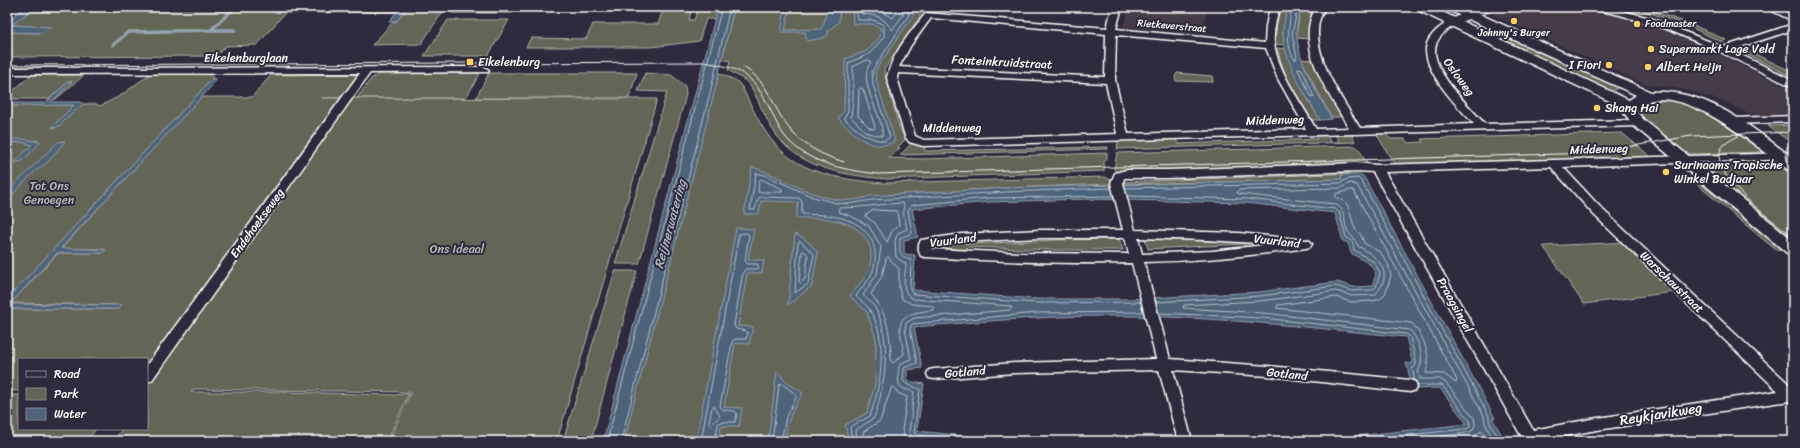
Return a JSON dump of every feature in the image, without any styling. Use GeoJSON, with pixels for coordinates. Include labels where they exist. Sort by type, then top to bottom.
{"type":"FeatureCollection","features":[{"type":"Feature","properties":{"kind":"street"},"geometry":{"type":"LineString","coordinates":[[1117,7],[1110,31],[1110,80],[1123,137]]}},
{"type":"Feature","properties":{"kind":"street"},"geometry":{"type":"LineString","coordinates":[[1275,7],[1271,20],[1270,46],[1283,79],[1313,132]]}},
{"type":"Feature","properties":{"kind":"street"},"geometry":{"type":"LineString","coordinates":[[1320,7],[1314,21],[1313,33],[1315,49],[1326,78],[1356,130]]}},
{"type":"Feature","properties":{"kind":"street"},"geometry":{"type":"LineString","coordinates":[[1422,7],[1631,106]]}},
{"type":"Feature","properties":{"kind":"street"},"geometry":{"type":"LineString","coordinates":[[1453,7],[1649,96],[1678,98],[1698,104],[1734,121],[1787,156],[1793,165]]}},
{"type":"Feature","properties":{"kind":"street","name":"Osloweg"},"geometry":{"type":"LineString","coordinates":[[1482,127],[1445,83],[1431,59],[1430,48],[1433,40],[1447,26],[1490,7]]}},
{"type":"Feature","properties":{"kind":"street"},"geometry":{"type":"LineString","coordinates":[[1595,7],[1629,14],[1674,28],[1793,84]]}},
{"type":"Feature","properties":{"kind":"street"},"geometry":{"type":"LineString","coordinates":[[1768,7],[1793,18]]}},
{"type":"Feature","properties":{"kind":"street"},"geometry":{"type":"LineString","coordinates":[[893,70],[927,11]]}},
{"type":"Feature","properties":{"kind":"street","name":"Rietkeverstraat"},"geometry":{"type":"LineString","coordinates":[[927,11],[1110,31],[1270,46]]}},
{"type":"Feature","properties":{"kind":"street"},"geometry":{"type":"LineString","coordinates":[[1723,50],[1793,27]]}},
{"type":"Feature","properties":{"kind":"street","name":"Eikelenburglaan"},"geometry":{"type":"LineString","coordinates":[[7,72],[484,70]]}},
{"type":"Feature","properties":{"kind":"street","name":"Middenweg"},"geometry":{"type":"LineString","coordinates":[[893,70],[892,78],[913,140],[923,143],[1639,123]]}},
{"type":"Feature","properties":{"kind":"street","name":"Fonteinkruidstraat"},"geometry":{"type":"LineString","coordinates":[[893,70],[1110,80]]}},
{"type":"Feature","properties":{"kind":"street","name":"Endehoekseweg"},"geometry":{"type":"LineString","coordinates":[[148,375],[367,71]]}},
{"type":"Feature","properties":{"kind":"street"},"geometry":{"type":"LineString","coordinates":[[1649,96],[1638,100],[1631,106],[1631,113],[1639,123],[1793,249]]}},
{"type":"Feature","properties":{"kind":"street"},"geometry":{"type":"LineString","coordinates":[[1734,121],[1793,119]]}},
{"type":"Feature","properties":{"kind":"street","name":"Middenweg"},"geometry":{"type":"LineString","coordinates":[[1130,234],[1118,179],[1126,174],[1356,168],[1377,169],[1787,156]]}},
{"type":"Feature","properties":{"kind":"street","name":"Warschaustraat"},"geometry":{"type":"LineString","coordinates":[[1554,164],[1593,207],[1792,396]]}},
{"type":"Feature","properties":{"kind":"street","name":"Praagsingel"},"geometry":{"type":"LineString","coordinates":[[1377,169],[1531,439]]}},
{"type":"Feature","properties":{"kind":"street","name":"Vuurland"},"geometry":{"type":"LineString","coordinates":[[1040,234],[1201,234],[1262,238],[1306,244],[1265,251],[1136,258],[1038,258],[926,253],[925,243],[962,238],[1040,234]]}},
{"type":"Feature","properties":{"kind":"street"},"geometry":{"type":"LineString","coordinates":[[1130,234],[1185,439]]}},
{"type":"Feature","properties":{"kind":"street","name":"Gotland"},"geometry":{"type":"LineString","coordinates":[[934,374],[1015,368],[1164,364],[1268,371],[1410,386]]}},
{"type":"Feature","properties":{"kind":"street","name":"Reykjavikweg"},"geometry":{"type":"LineString","coordinates":[[1531,439],[1592,425],[1792,396]]}},
{"type":"Feature","properties":{"kind":"shaded area"},"geometry":{"type":"Polygon","coordinates":[[[1130,7],[1208,7],[1204,23],[1205,34],[1123,27],[1130,7]]]}},
{"type":"Feature","properties":{"kind":"shaded area"},"geometry":{"type":"Polygon","coordinates":[[[1508,7],[1575,8],[1619,16],[1678,35],[1793,90],[1793,114],[1752,116],[1725,102],[1696,93],[1670,87],[1646,85],[1492,15],[1508,7]]]}},
{"type":"Feature","properties":{"kind":"green space"},"geometry":{"type":"Polygon","coordinates":[[[35,7],[391,8],[396,9],[396,12],[285,13],[257,45],[226,46],[216,56],[7,57],[7,32],[39,33],[50,27],[11,25],[35,7]]]}},
{"type":"Feature","properties":{"kind":"green space"},"geometry":{"type":"Polygon","coordinates":[[[404,7],[446,7],[421,44],[372,45],[393,22],[396,22],[404,7]]]}},
{"type":"Feature","properties":{"kind":"green space"},"geometry":{"type":"Polygon","coordinates":[[[456,7],[516,7],[512,13],[452,13],[456,7]]]}},
{"type":"Feature","properties":{"kind":"green space"},"geometry":{"type":"Polygon","coordinates":[[[664,7],[692,7],[689,20],[694,20],[699,7],[718,7],[715,19],[706,19],[699,41],[651,47],[526,47],[531,38],[586,39],[593,24],[658,24],[664,7]]]}},
{"type":"Feature","properties":{"kind":"green space"},"geometry":{"type":"Polygon","coordinates":[[[734,7],[919,7],[922,13],[884,70],[898,123],[905,140],[898,147],[900,148],[889,158],[923,159],[1107,153],[1107,158],[1104,162],[1104,171],[887,179],[842,173],[812,163],[787,147],[777,136],[751,87],[746,81],[728,70],[730,61],[722,59],[734,7]]]}},
{"type":"Feature","properties":{"kind":"green space"},"geometry":{"type":"Polygon","coordinates":[[[1281,7],[1288,7],[1283,32],[1286,45],[1275,44],[1277,18],[1281,7]]]}},
{"type":"Feature","properties":{"kind":"green space"},"geometry":{"type":"Polygon","coordinates":[[[1303,7],[1314,7],[1311,14],[1308,39],[1297,38],[1296,34],[1300,12],[1303,7]]]}},
{"type":"Feature","properties":{"kind":"green space"},"geometry":{"type":"Polygon","coordinates":[[[1642,8],[1691,24],[1726,40],[1722,42],[1688,26],[1641,10],[1642,8]]]}},
{"type":"Feature","properties":{"kind":"green space"},"geometry":{"type":"Polygon","coordinates":[[[448,20],[509,20],[488,56],[424,56],[448,20]]]}},
{"type":"Feature","properties":{"kind":"green space"},"geometry":{"type":"Polygon","coordinates":[[[1485,24],[1621,86],[1609,93],[1472,29],[1485,24]]]}},
{"type":"Feature","properties":{"kind":"green space"},"geometry":{"type":"Polygon","coordinates":[[[1277,48],[1286,49],[1296,76],[1320,120],[1309,120],[1288,84],[1277,48]]]}},
{"type":"Feature","properties":{"kind":"green space"},"geometry":{"type":"Polygon","coordinates":[[[1746,50],[1793,72],[1793,77],[1742,52],[1746,50]]]}},
{"type":"Feature","properties":{"kind":"green space"},"geometry":{"type":"Polygon","coordinates":[[[1301,59],[1313,60],[1344,117],[1331,117],[1301,59]]]}},
{"type":"Feature","properties":{"kind":"green space"},"geometry":{"type":"Polygon","coordinates":[[[480,73],[466,98],[357,98],[371,79],[379,74],[480,73]]]}},
{"type":"Feature","properties":{"kind":"green space"},"geometry":{"type":"Polygon","coordinates":[[[489,73],[637,73],[629,98],[476,98],[489,73]]]}},
{"type":"Feature","properties":{"kind":"green space"},"geometry":{"type":"Polygon","coordinates":[[[645,73],[671,75],[685,86],[686,95],[639,264],[615,264],[667,92],[638,91],[645,73]]]}},
{"type":"Feature","properties":{"kind":"green space"},"geometry":{"type":"Polygon","coordinates":[[[719,73],[737,81],[742,87],[757,118],[776,145],[798,163],[825,174],[840,178],[883,183],[1105,177],[1111,180],[1111,184],[888,195],[882,441],[620,441],[719,73]]]}},
{"type":"Feature","properties":{"kind":"green space"},"geometry":{"type":"Polygon","coordinates":[[[1177,73],[1212,76],[1213,82],[1176,81],[1175,77],[1177,73]]]}},
{"type":"Feature","properties":{"kind":"green space","name":"Tot Ons Genoegen"},"geometry":{"type":"Polygon","coordinates":[[[150,74],[208,74],[213,78],[7,299],[7,143],[23,142],[32,145],[14,163],[25,158],[39,141],[7,139],[7,106],[74,105],[56,128],[82,104],[97,104],[100,106],[120,96],[150,74]]]}},
{"type":"Feature","properties":{"kind":"green space","name":"Ons Ideaal"},"geometry":{"type":"Polygon","coordinates":[[[358,74],[359,78],[345,97],[322,98],[657,99],[557,441],[389,441],[411,392],[193,389],[191,392],[285,392],[395,395],[409,393],[387,441],[113,441],[121,430],[148,430],[148,358],[18,358],[18,391],[7,390],[7,309],[118,309],[121,305],[11,303],[58,253],[102,253],[104,249],[61,249],[200,97],[252,97],[271,75],[358,74]]]}},
{"type":"Feature","properties":{"kind":"green space"},"geometry":{"type":"Polygon","coordinates":[[[31,75],[84,75],[56,99],[53,99],[72,82],[68,82],[49,99],[7,99],[7,96],[31,75]]]}},
{"type":"Feature","properties":{"kind":"green space"},"geometry":{"type":"Polygon","coordinates":[[[1667,99],[1702,107],[1759,145],[1761,152],[1690,154],[1675,149],[1641,119],[1639,113],[1639,106],[1647,100],[1667,99]]]}},
{"type":"Feature","properties":{"kind":"green space"},"geometry":{"type":"Polygon","coordinates":[[[1793,125],[1793,144],[1768,126],[1793,125]]]}},
{"type":"Feature","properties":{"kind":"green space"},"geometry":{"type":"Polygon","coordinates":[[[1376,133],[1385,133],[1390,139],[1405,139],[1408,143],[1423,142],[1421,139],[1622,133],[1651,157],[1394,164],[1376,133]]]}},
{"type":"Feature","properties":{"kind":"green space"},"geometry":{"type":"Polygon","coordinates":[[[1314,134],[1326,134],[1331,142],[1339,142],[1335,134],[1351,134],[1355,141],[1354,142],[1117,149],[1118,140],[1175,138],[1178,144],[1317,139],[1314,134]]]}},
{"type":"Feature","properties":{"kind":"green space"},"geometry":{"type":"Polygon","coordinates":[[[912,143],[924,146],[925,151],[1108,147],[1108,149],[900,155],[912,143]]]}},
{"type":"Feature","properties":{"kind":"green space"},"geometry":{"type":"Polygon","coordinates":[[[1355,146],[1359,149],[1367,164],[1167,171],[1116,172],[1114,169],[1117,153],[1355,146]]]}},
{"type":"Feature","properties":{"kind":"green space"},"geometry":{"type":"Polygon","coordinates":[[[1772,160],[1793,176],[1793,244],[1705,173],[1715,172],[1704,163],[1772,160]]]}},
{"type":"Feature","properties":{"kind":"green space"},"geometry":{"type":"Polygon","coordinates":[[[1359,173],[1342,175],[1342,179],[1125,184],[1124,182],[1359,173]]]}},
{"type":"Feature","properties":{"kind":"green space"},"geometry":{"type":"Polygon","coordinates":[[[1693,181],[1697,181],[1781,249],[1776,250],[1693,181]]]}},
{"type":"Feature","properties":{"kind":"green space"},"geometry":{"type":"Polygon","coordinates":[[[1119,239],[1123,250],[1052,250],[967,247],[966,250],[932,247],[933,245],[967,242],[969,244],[1119,239]]]}},
{"type":"Feature","properties":{"kind":"green space"},"geometry":{"type":"Polygon","coordinates":[[[1145,239],[1266,243],[1270,245],[1245,247],[1243,244],[1148,249],[1145,239]]]}},
{"type":"Feature","properties":{"kind":"green space"},"geometry":{"type":"Polygon","coordinates":[[[1630,242],[1681,291],[1584,304],[1543,246],[1630,242]]]}},
{"type":"Feature","properties":{"kind":"green space"},"geometry":{"type":"Polygon","coordinates":[[[615,271],[637,271],[591,441],[563,441],[615,271]]]}},
{"type":"Feature","properties":{"kind":"green space"},"geometry":{"type":"Polygon","coordinates":[[[7,395],[18,395],[18,430],[95,430],[87,441],[7,441],[7,395]]]}},
{"type":"Feature","properties":{"kind":"water"},"geometry":{"type":"Polygon","coordinates":[[[25,7],[35,7],[12,25],[52,27],[39,33],[7,32],[7,21],[25,7]]]}},
{"type":"Feature","properties":{"kind":"water"},"geometry":{"type":"Polygon","coordinates":[[[300,7],[404,7],[405,10],[398,20],[389,22],[396,12],[396,9],[300,7]]]}},
{"type":"Feature","properties":{"kind":"water","name":"Reijnerwatering"},"geometry":{"type":"Polygon","coordinates":[[[718,7],[734,7],[715,90],[624,441],[603,441],[718,7]]]}},
{"type":"Feature","properties":{"kind":"water"},"geometry":{"type":"Polygon","coordinates":[[[785,7],[790,7],[785,30],[821,29],[828,7],[840,7],[839,22],[828,31],[828,35],[823,38],[807,41],[805,32],[781,32],[785,7]]]}},
{"type":"Feature","properties":{"kind":"water"},"geometry":{"type":"Polygon","coordinates":[[[852,7],[910,7],[914,14],[875,71],[877,83],[895,141],[886,144],[870,144],[857,136],[838,118],[844,111],[845,59],[867,51],[880,37],[881,28],[872,24],[853,24],[852,7]]]}},
{"type":"Feature","properties":{"kind":"water"},"geometry":{"type":"Polygon","coordinates":[[[1288,7],[1303,7],[1298,20],[1297,35],[1299,50],[1311,80],[1332,119],[1320,120],[1296,78],[1291,66],[1284,43],[1283,31],[1288,7]]]}},
{"type":"Feature","properties":{"kind":"water"},"geometry":{"type":"Polygon","coordinates":[[[216,78],[209,89],[61,248],[106,250],[102,253],[57,253],[11,303],[122,305],[118,309],[7,309],[7,299],[211,80],[216,78]]]}},
{"type":"Feature","properties":{"kind":"water"},"geometry":{"type":"Polygon","coordinates":[[[68,82],[72,82],[51,102],[81,102],[83,104],[56,128],[52,127],[74,105],[7,106],[7,103],[45,103],[68,82]]]}},
{"type":"Feature","properties":{"kind":"water"},"geometry":{"type":"Polygon","coordinates":[[[7,139],[23,139],[41,142],[22,161],[14,163],[32,145],[23,142],[7,143],[7,139]]]}},
{"type":"Feature","properties":{"kind":"water"},"geometry":{"type":"Polygon","coordinates":[[[65,141],[48,162],[34,172],[7,200],[7,192],[58,142],[65,141]]]}},
{"type":"Feature","properties":{"kind":"water"},"geometry":{"type":"Polygon","coordinates":[[[752,167],[767,172],[810,192],[839,200],[854,200],[870,196],[1006,188],[1342,179],[1341,175],[1360,174],[1364,177],[1495,418],[1492,418],[1505,441],[1309,441],[1467,424],[1440,388],[1413,389],[1406,363],[1413,364],[1406,337],[1198,318],[1074,316],[914,327],[922,368],[907,370],[907,381],[924,384],[917,431],[1015,441],[849,441],[845,425],[867,413],[875,384],[876,339],[867,312],[850,296],[868,271],[871,260],[871,252],[868,242],[862,234],[846,223],[816,218],[796,218],[798,202],[761,201],[759,214],[744,214],[752,167]],[[1085,199],[990,202],[912,209],[918,237],[904,240],[904,254],[915,255],[913,290],[1037,299],[1130,299],[1259,292],[1337,282],[1353,287],[1372,286],[1376,274],[1371,265],[1351,253],[1348,243],[1343,241],[1335,213],[1246,203],[1085,199]]]}},
{"type":"Feature","properties":{"kind":"water"},"geometry":{"type":"Polygon","coordinates":[[[736,228],[754,229],[748,260],[764,260],[762,273],[747,273],[738,326],[753,327],[749,344],[735,343],[724,407],[742,408],[739,426],[721,426],[719,441],[696,441],[736,228]]]}},
{"type":"Feature","properties":{"kind":"water"},"geometry":{"type":"Polygon","coordinates":[[[795,234],[805,239],[818,252],[812,286],[788,305],[795,234]]]}},
{"type":"Feature","properties":{"kind":"water"},"geometry":{"type":"Polygon","coordinates":[[[777,371],[786,382],[803,393],[791,416],[785,441],[768,441],[777,371]]]}},
{"type":"Feature","properties":{"kind":"waterway"},"geometry":{"type":"LineString","coordinates":[[113,45],[128,32],[211,30],[235,7]]}},
{"type":"Feature","properties":{"kind":"waterway"},"geometry":{"type":"LineString","coordinates":[[212,30],[235,30]]}},
{"type":"Feature","properties":{"kind":"tram line"},"geometry":{"type":"LineString","coordinates":[[7,65],[703,62],[737,70],[752,81],[765,99],[781,131],[799,150],[831,165],[854,171],[878,174],[1592,153],[1691,136],[1793,132]]}},
{"type":"Feature","properties":{"kind":"tram line"},"geometry":{"type":"LineString","coordinates":[[743,67],[751,72],[762,83],[782,118],[794,134],[808,146],[825,155],[844,162]]}},
{"type":"Feature","properties":{"kind":"tram line"},"geometry":{"type":"LineString","coordinates":[[1740,135],[1724,145],[1719,156],[1722,168],[1731,182],[1743,195],[1793,236]]}},
{"type":"Feature","properties":{"kind":"tram line"},"geometry":{"type":"LineString","coordinates":[[1793,139],[1786,151],[1788,163],[1793,171]]}},
{"type":"Feature","properties":{"kind":"place","name":"Johnny's Burger"},"geometry":{"type":"Point","coordinates":[1514,21]}},
{"type":"Feature","properties":{"kind":"place","name":"Foodmaster"},"geometry":{"type":"Point","coordinates":[1637,24]}},
{"type":"Feature","properties":{"kind":"place","name":"Supermarkt Lage Veld"},"geometry":{"type":"Point","coordinates":[1651,49]}},
{"type":"Feature","properties":{"kind":"place","name":"Eikelenburg"},"geometry":{"type":"Point","coordinates":[470,62]}},
{"type":"Feature","properties":{"kind":"place","name":"I Fiori"},"geometry":{"type":"Point","coordinates":[1609,65]}},
{"type":"Feature","properties":{"kind":"place","name":"Albert Heijn"},"geometry":{"type":"Point","coordinates":[1648,67]}},
{"type":"Feature","properties":{"kind":"place","name":"Shang Hai"},"geometry":{"type":"Point","coordinates":[1597,108]}},
{"type":"Feature","properties":{"kind":"place","name":"Surinaams Tropische Winkel Badjaar"},"geometry":{"type":"Point","coordinates":[1666,172]}}]}
